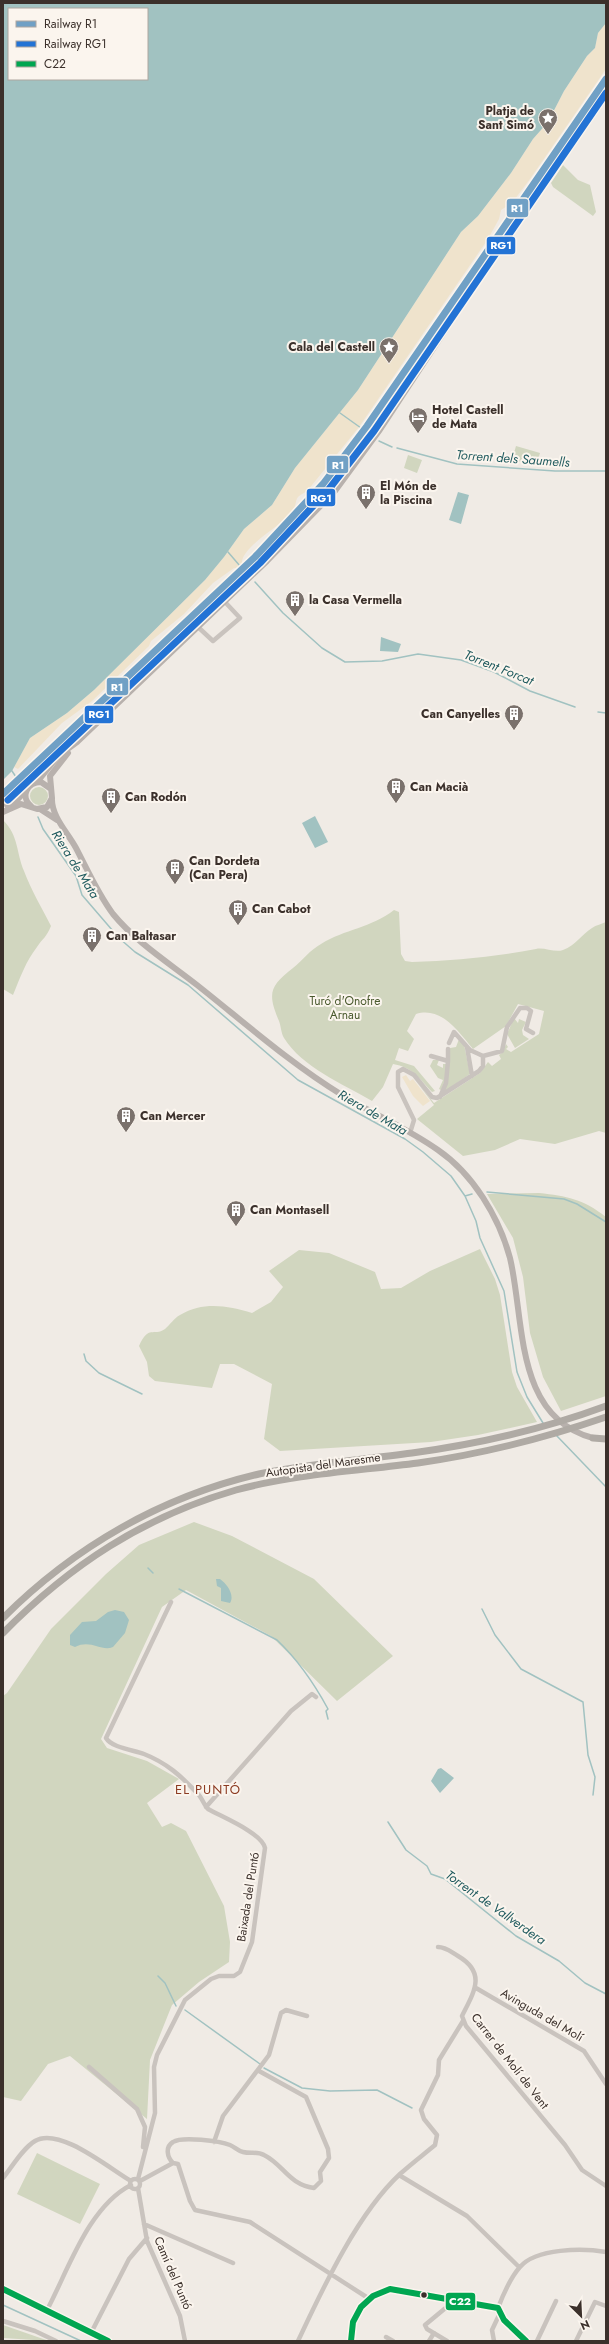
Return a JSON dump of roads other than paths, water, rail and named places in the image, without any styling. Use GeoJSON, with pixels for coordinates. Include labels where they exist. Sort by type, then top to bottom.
{"type":"FeatureCollection","features":[{"type":"Feature","properties":{"kind":"highway","name":"Autopista del Maresme"},"geometry":{"type":"LineString","coordinates":[[3,1618],[57,1570],[100,1540],[129,1522],[190,1495],[236,1480],[280,1470],[445,1448],[534,1429],[606,1406]]}},
{"type":"Feature","properties":{"kind":"highway","name":"Autopista del Maresme"},"geometry":{"type":"LineString","coordinates":[[3,1633],[54,1584],[86,1560],[129,1533],[192,1505],[237,1490],[286,1479],[450,1458],[544,1436],[606,1416]]}},
{"type":"Feature","properties":{"kind":"highway"},"geometry":{"type":"LineString","coordinates":[[593,1438],[606,1438]]}},
{"type":"Feature","properties":{"kind":"main road"},"geometry":{"type":"LineString","coordinates":[[3,808],[18,799],[31,785],[37,782],[58,756],[76,742],[225,602],[308,521],[352,470],[606,96]]}},
{"type":"Feature","properties":{"kind":"main road"},"geometry":{"type":"LineString","coordinates":[[76,742],[52,771],[50,776],[52,807],[60,823],[72,841],[95,886],[122,924],[274,1049],[354,1102],[410,1133],[446,1156],[468,1178],[484,1200],[495,1219],[509,1257],[523,1343],[536,1387],[554,1418],[569,1430],[593,1438]]}},
{"type":"Feature","properties":{"kind":"main road"},"geometry":{"type":"LineString","coordinates":[[37,782],[45,784],[51,789]]}},
{"type":"Feature","properties":{"kind":"main road"},"geometry":{"type":"LineString","coordinates":[[26,790],[26,798],[32,807]]}},
{"type":"Feature","properties":{"kind":"main road"},"geometry":{"type":"LineString","coordinates":[[40,809],[49,804],[52,798]]}},
{"type":"Feature","properties":{"kind":"main road"},"geometry":{"type":"LineString","coordinates":[[3,812],[17,805],[32,807],[47,812],[60,823]]}},
{"type":"Feature","properties":{"kind":"street"},"geometry":{"type":"LineString","coordinates":[[198,627],[213,642],[224,633],[240,618],[225,602]]}},
{"type":"Feature","properties":{"kind":"street"},"geometry":{"type":"LineString","coordinates":[[449,1043],[454,1032],[474,1053],[483,1056],[499,1053],[504,1045],[507,1027],[520,1008],[527,1008],[531,1011],[526,1029],[533,1033]]}},
{"type":"Feature","properties":{"kind":"street"},"geometry":{"type":"LineString","coordinates":[[467,1047],[472,1076]]}},
{"type":"Feature","properties":{"kind":"street"},"geometry":{"type":"LineString","coordinates":[[440,1097],[446,1083],[448,1049]]}},
{"type":"Feature","properties":{"kind":"street"},"geometry":{"type":"LineString","coordinates":[[431,1056],[448,1061]]}},
{"type":"Feature","properties":{"kind":"street"},"geometry":{"type":"LineString","coordinates":[[410,1133],[414,1120],[398,1087],[398,1072],[403,1069],[414,1075],[432,1097],[440,1097],[472,1076],[481,1068],[483,1056]]}},
{"type":"Feature","properties":{"kind":"street","name":"Baixada del Puntó"},"geometry":{"type":"LineString","coordinates":[[138,2188],[143,2153],[155,2113],[155,2062],[180,2006],[193,1991],[211,1979],[219,1976],[237,1975],[252,1942],[265,1845],[251,1833],[206,1807],[200,1797],[168,1765],[145,1754],[110,1743],[106,1738],[171,1602]]}},
{"type":"Feature","properties":{"kind":"street"},"geometry":{"type":"LineString","coordinates":[[206,1807],[291,1711],[312,1694],[316,1697]]}},
{"type":"Feature","properties":{"kind":"street"},"geometry":{"type":"LineString","coordinates":[[438,1947],[444,1947],[469,1965],[476,1975],[476,1988]]}},
{"type":"Feature","properties":{"kind":"street","name":"Carrer de Molí de Vent"},"geometry":{"type":"LineString","coordinates":[[476,1988],[462,2016],[463,2021],[565,2145],[582,2170],[606,2186]]}},
{"type":"Feature","properties":{"kind":"street","name":"Avinguda del Molí"},"geometry":{"type":"LineString","coordinates":[[476,1988],[584,2051],[606,2084]]}},
{"type":"Feature","properties":{"kind":"street"},"geometry":{"type":"LineString","coordinates":[[214,2142],[223,2116],[259,2071],[271,2051],[281,2013],[286,2010],[307,2016]]}},
{"type":"Feature","properties":{"kind":"street"},"geometry":{"type":"LineString","coordinates":[[298,2341],[349,2241],[382,2194],[399,2175],[435,2145],[437,2135],[424,2119],[421,2110],[438,2075],[439,2060],[463,2021]]}},
{"type":"Feature","properties":{"kind":"street"},"geometry":{"type":"LineString","coordinates":[[89,2067],[138,2109],[145,2127],[143,2153]]}},
{"type":"Feature","properties":{"kind":"street"},"geometry":{"type":"LineString","coordinates":[[259,2071],[306,2097],[328,2149],[329,2158],[320,2172],[321,2181],[314,2188],[305,2187],[292,2180],[266,2155],[253,2152],[245,2153],[231,2146],[214,2142],[185,2139],[172,2142],[168,2147],[168,2155],[173,2163],[178,2164],[181,2168],[190,2201],[195,2210],[250,2222],[332,2273],[368,2298]]}},
{"type":"Feature","properties":{"kind":"street"},"geometry":{"type":"LineString","coordinates":[[3,2178],[34,2142],[46,2137],[59,2140],[76,2147],[138,2188]]}},
{"type":"Feature","properties":{"kind":"street"},"geometry":{"type":"LineString","coordinates":[[47,2310],[90,2227],[104,2208],[131,2183],[173,2163]]}},
{"type":"Feature","properties":{"kind":"street"},"geometry":{"type":"LineString","coordinates":[[399,2175],[467,2216],[519,2267]]}},
{"type":"Feature","properties":{"kind":"street","name":"Camí del Puntó"},"geometry":{"type":"LineString","coordinates":[[138,2188],[147,2238],[157,2266],[180,2316],[185,2341]]}},
{"type":"Feature","properties":{"kind":"street"},"geometry":{"type":"LineString","coordinates":[[144,2224],[233,2263]]}},
{"type":"Feature","properties":{"kind":"street"},"geometry":{"type":"LineString","coordinates":[[91,2333],[129,2259],[147,2238]]}},
{"type":"Feature","properties":{"kind":"street"},"geometry":{"type":"LineString","coordinates":[[494,2341],[492,2330],[499,2310],[519,2267],[530,2258],[539,2255],[583,2249],[606,2252]]}},
{"type":"Feature","properties":{"kind":"street"},"geometry":{"type":"LineString","coordinates":[[3,2289],[108,2341]]}},
{"type":"Feature","properties":{"kind":"street"},"geometry":{"type":"LineString","coordinates":[[351,2341],[351,2330],[354,2318],[360,2306],[377,2292],[390,2289],[499,2310]]}},
{"type":"Feature","properties":{"kind":"street"},"geometry":{"type":"LineString","coordinates":[[447,2341],[425,2325],[454,2301]]}},
{"type":"Feature","properties":{"kind":"street"},"geometry":{"type":"LineString","coordinates":[[537,2341],[556,2301]]}},
{"type":"Feature","properties":{"kind":"street"},"geometry":{"type":"LineString","coordinates":[[576,2341],[596,2302],[606,2306]]}},
{"type":"Feature","properties":{"kind":"street"},"geometry":{"type":"LineString","coordinates":[[499,2310],[504,2320],[526,2341]]}},
{"type":"Feature","properties":{"kind":"street"},"geometry":{"type":"LineString","coordinates":[[3,2321],[35,2331],[56,2341]]}},
{"type":"Feature","properties":{"kind":"street"},"geometry":{"type":"LineString","coordinates":[[429,2341],[434,2333]]}},
{"type":"Feature","properties":{"kind":"street"},"geometry":{"type":"LineString","coordinates":[[386,2337],[393,2341]]}},
{"type":"Feature","properties":{"kind":"water"},"geometry":{"type":"Polygon","coordinates":[[[3,3],[606,3],[606,23],[598,33],[595,48],[587,56],[564,91],[548,122],[533,139],[511,173],[478,216],[461,232],[358,390],[295,468],[272,505],[244,529],[205,580],[94,690],[67,713],[30,738],[12,771],[3,780],[3,3]]]}},
{"type":"Feature","properties":{"kind":"water"},"geometry":{"type":"Polygon","coordinates":[[[458,492],[469,495],[461,524],[449,520],[458,492]]]}},
{"type":"Feature","properties":{"kind":"water"},"geometry":{"type":"Polygon","coordinates":[[[381,637],[401,644],[398,652],[380,651],[381,637]]]}},
{"type":"Feature","properties":{"kind":"water"},"geometry":{"type":"Polygon","coordinates":[[[315,816],[328,842],[315,848],[302,823],[315,816]]]}},
{"type":"Feature","properties":{"kind":"water"},"geometry":{"type":"Polygon","coordinates":[[[216,1579],[220,1579],[230,1590],[232,1597],[230,1603],[221,1601],[221,1588],[217,1586],[216,1579]]]}},
{"type":"Feature","properties":{"kind":"water"},"geometry":{"type":"Polygon","coordinates":[[[115,1610],[124,1612],[129,1620],[125,1633],[113,1647],[104,1648],[86,1644],[75,1647],[70,1645],[70,1635],[82,1622],[96,1621],[108,1612],[115,1610]]]}},
{"type":"Feature","properties":{"kind":"water"},"geometry":{"type":"Polygon","coordinates":[[[441,1768],[454,1778],[440,1793],[431,1781],[438,1769],[441,1768]]]}},
{"type":"Feature","properties":{"kind":"waterway"},"geometry":{"type":"LineString","coordinates":[[340,413],[361,428]]}},
{"type":"Feature","properties":{"kind":"waterway","name":"Torrent dels Saumells"},"geometry":{"type":"LineString","coordinates":[[379,441],[392,447]]}},
{"type":"Feature","properties":{"kind":"waterway","name":"Torrent dels Saumells"},"geometry":{"type":"LineString","coordinates":[[397,448],[457,464],[555,471],[606,471]]}},
{"type":"Feature","properties":{"kind":"waterway","name":"Torrent Forcat"},"geometry":{"type":"LineString","coordinates":[[228,552],[240,566]]}},
{"type":"Feature","properties":{"kind":"waterway","name":"Torrent Forcat"},"geometry":{"type":"LineString","coordinates":[[255,582],[283,613],[322,648],[345,662],[382,661],[418,654],[461,660],[494,672],[530,691],[575,707]]}},
{"type":"Feature","properties":{"kind":"waterway","name":"Torrent Forcat"},"geometry":{"type":"LineString","coordinates":[[598,712],[606,713]]}},
{"type":"Feature","properties":{"kind":"waterway","name":"Riera de Mata"},"geometry":{"type":"LineString","coordinates":[[12,771],[16,777]]}},
{"type":"Feature","properties":{"kind":"waterway","name":"Riera de Mata"},"geometry":{"type":"LineString","coordinates":[[38,817],[43,829],[76,876],[82,895],[119,938],[135,952],[188,985],[298,1080],[405,1139],[451,1176],[465,1196],[476,1221],[480,1238],[504,1291],[517,1372],[527,1397],[543,1423]]}},
{"type":"Feature","properties":{"kind":"waterway"},"geometry":{"type":"LineString","coordinates":[[487,1192],[564,1199],[577,1204],[606,1222]]}},
{"type":"Feature","properties":{"kind":"waterway","name":"Riera de Mata"},"geometry":{"type":"LineString","coordinates":[[465,1196],[472,1194]]}},
{"type":"Feature","properties":{"kind":"waterway"},"geometry":{"type":"LineString","coordinates":[[84,1354],[86,1361],[99,1373],[142,1394]]}},
{"type":"Feature","properties":{"kind":"waterway","name":"Riera de Mata"},"geometry":{"type":"LineString","coordinates":[[556,1435],[606,1487]]}},
{"type":"Feature","properties":{"kind":"waterway","name":"Torrent de Vallverdera"},"geometry":{"type":"LineString","coordinates":[[148,1568],[153,1573]]}},
{"type":"Feature","properties":{"kind":"waterway","name":"Torrent de Vallverdera"},"geometry":{"type":"LineString","coordinates":[[179,1589],[277,1640],[298,1664],[317,1691],[328,1709],[326,1711],[328,1719]]}},
{"type":"Feature","properties":{"kind":"waterway"},"geometry":{"type":"LineString","coordinates":[[482,1609],[495,1635],[521,1669],[583,1702],[588,1755],[595,1777],[593,1795]]}},
{"type":"Feature","properties":{"kind":"waterway","name":"Torrent de Vallverdera"},"geometry":{"type":"LineString","coordinates":[[388,1822],[406,1850],[427,1866],[431,1874],[445,1879],[516,1936],[559,1961],[585,1983],[606,1994]]}},
{"type":"Feature","properties":{"kind":"waterway"},"geometry":{"type":"LineString","coordinates":[[158,1976],[165,1983],[176,2006]]}},
{"type":"Feature","properties":{"kind":"waterway"},"geometry":{"type":"LineString","coordinates":[[185,2010],[260,2064]]}},
{"type":"Feature","properties":{"kind":"waterway"},"geometry":{"type":"LineString","coordinates":[[264,2068],[302,2088],[330,2091],[377,2090],[412,2108]]}},
{"type":"Feature","properties":{"kind":"waterway"},"geometry":{"type":"LineString","coordinates":[[3,2305],[81,2341]]}},
{"type":"Feature","properties":{"kind":"rail line","name":"R1"},"geometry":{"type":"LineString","coordinates":[[3,794],[255,557],[323,484],[367,426],[606,79]]}},
{"type":"Feature","properties":{"kind":"rail line","name":"RG1"},"geometry":{"type":"LineString","coordinates":[[8,800],[260,563],[329,489],[374,431],[606,93]]}},
{"type":"Feature","properties":{"kind":"place","name":"Platja de Sant Simó"},"geometry":{"type":"Point","coordinates":[548,135]}},
{"type":"Feature","properties":{"kind":"place","name":"Cala del Castell"},"geometry":{"type":"Point","coordinates":[389,364]}},
{"type":"Feature","properties":{"kind":"place","name":"Hotel Castell de Mata"},"geometry":{"type":"Point","coordinates":[418,434]}},
{"type":"Feature","properties":{"kind":"place","name":"El Món de la Piscina"},"geometry":{"type":"Point","coordinates":[366,510]}},
{"type":"Feature","properties":{"kind":"place","name":"la Casa Vermella"},"geometry":{"type":"Point","coordinates":[295,617]}},
{"type":"Feature","properties":{"kind":"place","name":"Can Canyelles"},"geometry":{"type":"Point","coordinates":[514,731]}},
{"type":"Feature","properties":{"kind":"place","name":"Can Macià"},"geometry":{"type":"Point","coordinates":[396,804]}},
{"type":"Feature","properties":{"kind":"place","name":"Can Rodón"},"geometry":{"type":"Point","coordinates":[111,814]}},
{"type":"Feature","properties":{"kind":"place","name":"Can Dordeta (Can Pera)"},"geometry":{"type":"Point","coordinates":[175,885]}},
{"type":"Feature","properties":{"kind":"place","name":"Can Cabot"},"geometry":{"type":"Point","coordinates":[238,926]}},
{"type":"Feature","properties":{"kind":"place","name":"Can Baltasar"},"geometry":{"type":"Point","coordinates":[92,953]}},
{"type":"Feature","properties":{"kind":"place","name":"Can Mercer"},"geometry":{"type":"Point","coordinates":[126,1133]}},
{"type":"Feature","properties":{"kind":"place","name":"Can Montasell"},"geometry":{"type":"Point","coordinates":[236,1227]}},
{"type":"Feature","properties":{"kind":"district","name":"EL PUNTÓ"},"geometry":{"type":"Point","coordinates":[208,1789]}},
{"type":"Feature","properties":{"kind":"park label","name":"Turó d'Onofre Arnau"},"geometry":{"type":"Point","coordinates":[345,1008]}}]}
